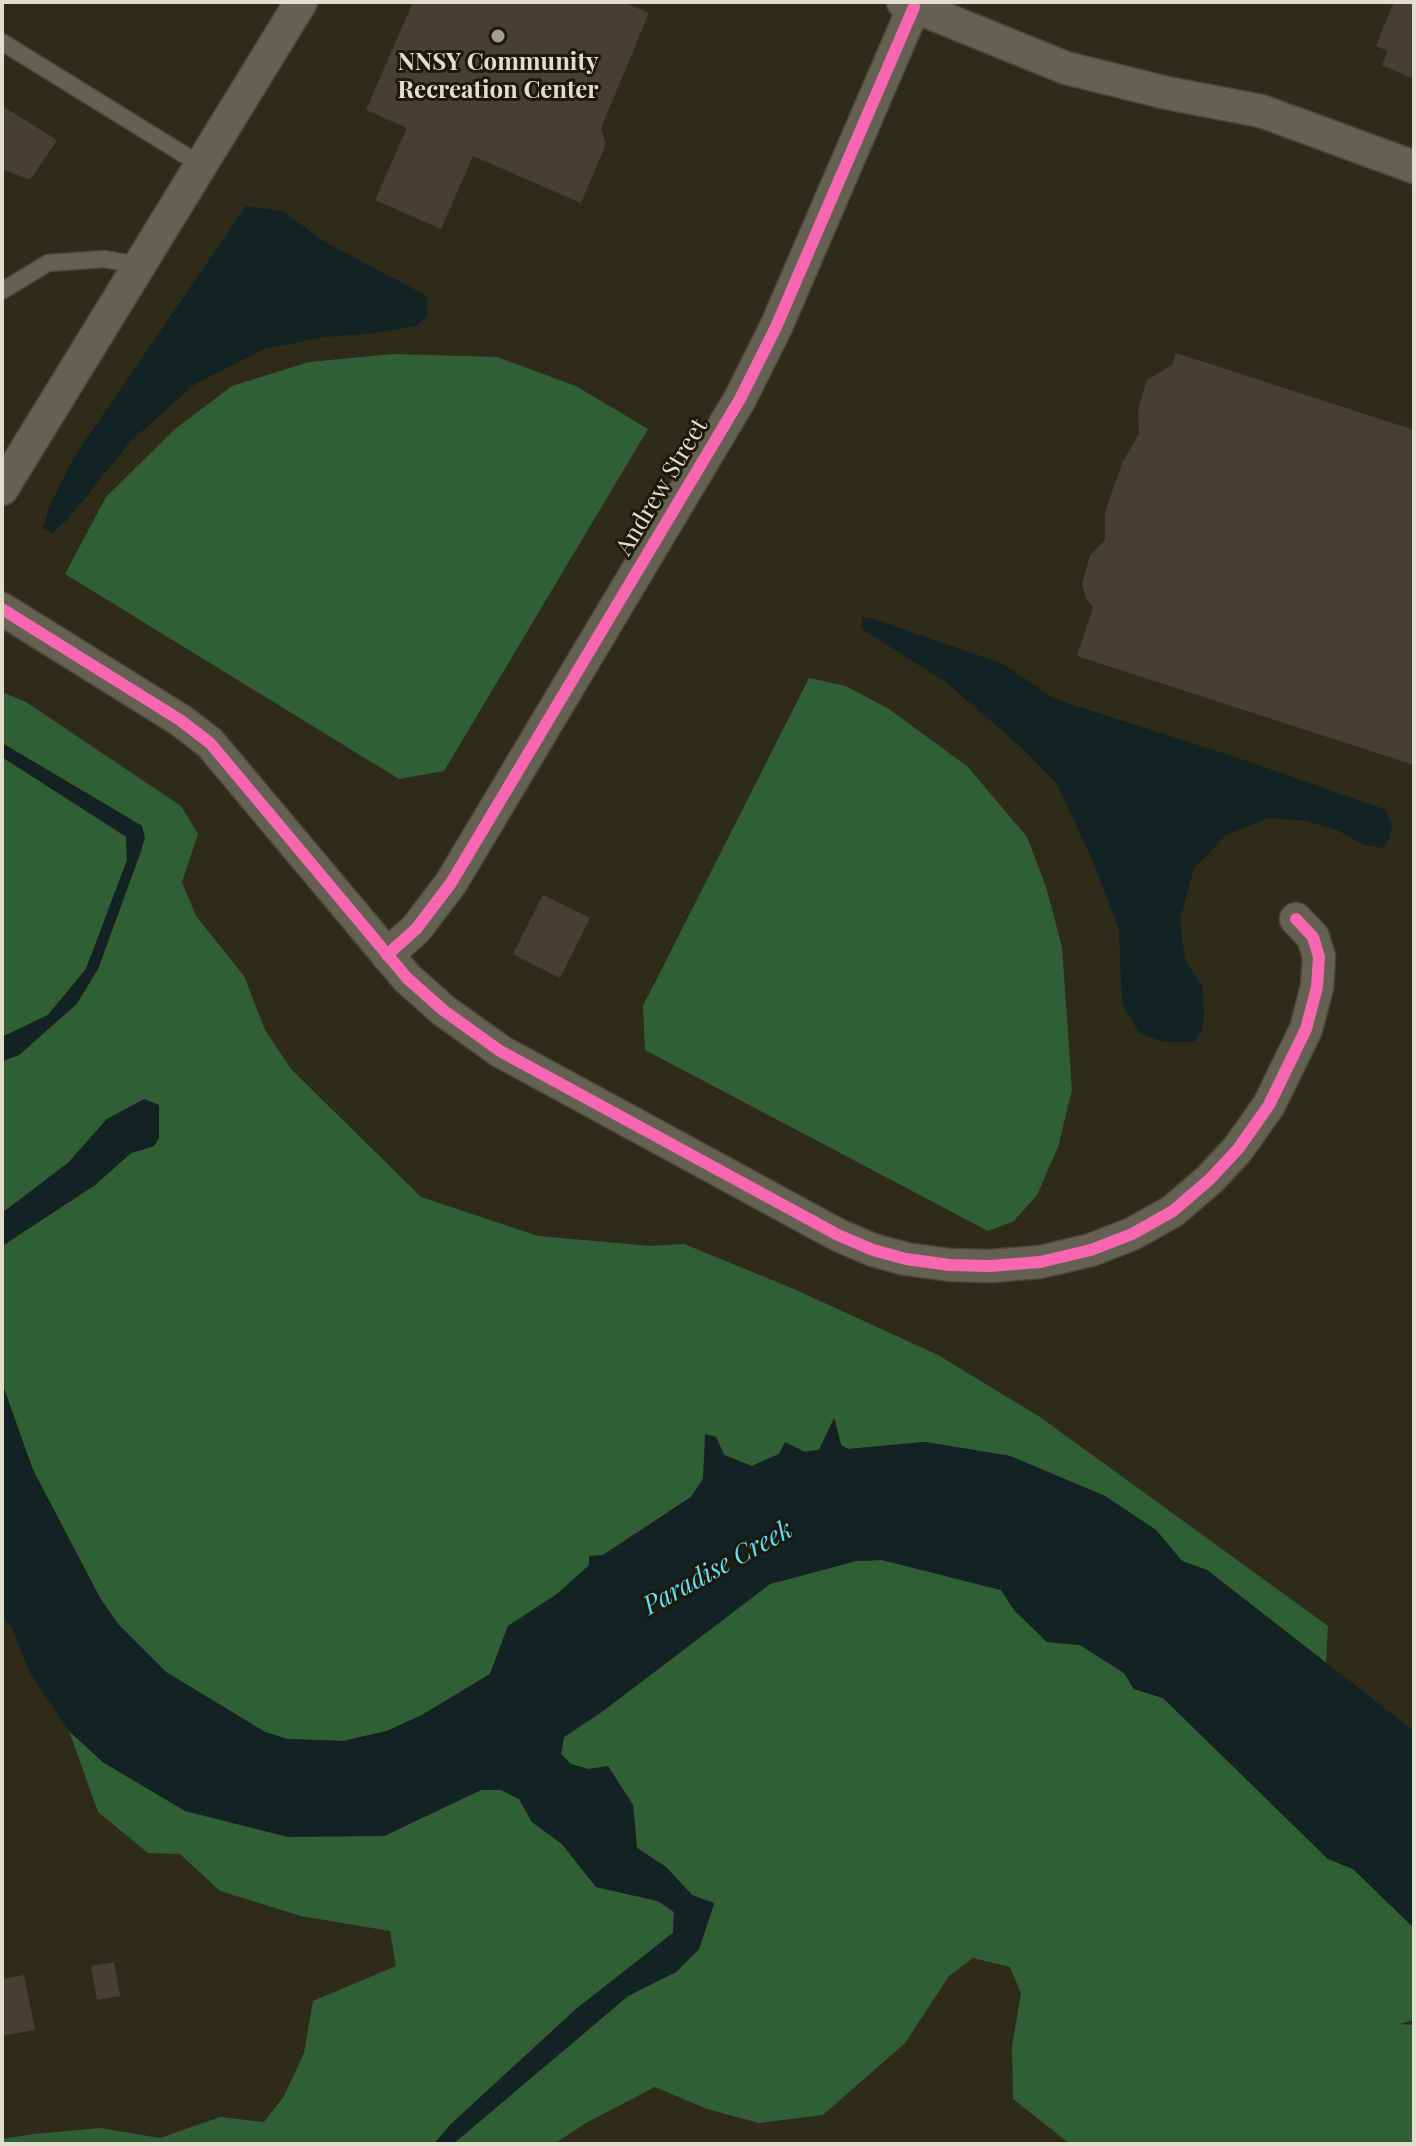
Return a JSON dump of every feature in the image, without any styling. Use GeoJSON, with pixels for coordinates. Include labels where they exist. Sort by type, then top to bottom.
{"type":"FeatureCollection","features":[{"type":"Feature","properties":{"kind":"street"},"geometry":{"type":"LineString","coordinates":[[4,478],[301,2]]}},
{"type":"Feature","properties":{"kind":"street"},"geometry":{"type":"LineString","coordinates":[[908,4],[1066,68],[1167,93],[1261,111],[1414,167]]}},
{"type":"Feature","properties":{"kind":"street","name":"Andrew Street"},"geometry":{"type":"LineString","coordinates":[[387,955],[416,929],[451,883],[740,399],[776,327],[908,4]]}},
{"type":"Feature","properties":{"kind":"street"},"geometry":{"type":"LineString","coordinates":[[2,609],[168,712],[210,743],[407,978],[443,1010],[500,1051],[838,1235],[873,1250],[906,1259],[990,1266],[1040,1262],[1091,1250],[1132,1234],[1173,1211],[1210,1179],[1238,1149],[1269,1105],[1306,1029],[1317,987],[1319,957],[1313,937],[1296,919]]}},
{"type":"Feature","properties":{"kind":"lane"},"geometry":{"type":"LineString","coordinates":[[2,42],[201,165]]}},
{"type":"Feature","properties":{"kind":"lane"},"geometry":{"type":"LineString","coordinates":[[2,291],[48,263],[104,259],[139,265]]}},
{"type":"Feature","properties":{"kind":"green space"},"geometry":{"type":"Polygon","coordinates":[[[393,354],[497,357],[576,386],[648,429],[444,771],[399,779],[65,574],[106,497],[175,429],[232,386],[309,362],[393,354]]]}},
{"type":"Feature","properties":{"kind":"green space"},"geometry":{"type":"Polygon","coordinates":[[[809,678],[846,686],[889,709],[968,767],[1027,837],[1046,887],[1062,947],[1072,1090],[1058,1147],[1037,1195],[1014,1221],[988,1231],[645,1050],[643,1006],[809,678]]]}},
{"type":"Feature","properties":{"kind":"green space"},"geometry":{"type":"Polygon","coordinates":[[[2,692],[26,702],[181,806],[198,834],[182,882],[196,916],[244,976],[265,1030],[291,1069],[421,1197],[538,1236],[651,1246],[684,1244],[794,1289],[938,1355],[1040,1417],[1328,1626],[1326,1663],[1207,1570],[1182,1561],[1156,1530],[1105,1496],[1010,1456],[925,1442],[848,1449],[841,1445],[835,1420],[819,1450],[779,1454],[752,1466],[724,1455],[716,1437],[703,1479],[691,1497],[603,1555],[557,1594],[508,1626],[490,1674],[422,1715],[387,1731],[343,1741],[286,1739],[265,1732],[166,1672],[118,1624],[100,1598],[33,1470],[2,1383],[2,1246],[95,1185],[131,1153],[154,1146],[107,1119],[68,1163],[2,1213],[2,1061],[19,1055],[77,1004],[98,969],[142,849],[142,826],[2,743],[2,692]]]}},
{"type":"Feature","properties":{"kind":"green space"},"geometry":{"type":"Polygon","coordinates":[[[2,757],[126,837],[127,861],[86,969],[48,1015],[2,1037],[2,757]]]}},
{"type":"Feature","properties":{"kind":"green space"},"geometry":{"type":"Polygon","coordinates":[[[882,1560],[1001,1590],[1014,1610],[1047,1642],[1080,1645],[1124,1673],[1134,1689],[1163,1698],[1328,1859],[1353,1869],[1414,1928],[1414,2020],[1399,2024],[1414,2025],[1414,2144],[1070,2144],[1013,2099],[1012,2046],[1021,1993],[1010,1967],[973,1958],[949,1976],[905,2043],[823,2115],[759,2123],[707,2109],[655,2087],[586,2123],[554,2144],[453,2144],[628,1996],[676,1972],[699,1949],[714,1904],[692,1895],[666,1867],[637,1848],[633,1805],[608,1767],[588,1769],[571,1764],[561,1754],[564,1737],[770,1584],[856,1561],[882,1560]]]}},
{"type":"Feature","properties":{"kind":"green space"},"geometry":{"type":"Polygon","coordinates":[[[69,1731],[104,1763],[384,1836],[481,1790],[501,1790],[519,1799],[532,1822],[562,1844],[596,1887],[658,1901],[674,1912],[673,1933],[576,2009],[450,2125],[434,2144],[2,2144],[2,2139],[100,2128],[160,2138],[220,2117],[264,2122],[284,2096],[304,2053],[313,2001],[396,1966],[390,1931],[301,1916],[220,1891],[180,1854],[148,1853],[98,1812],[69,1731]]]}},
{"type":"Feature","properties":{"kind":"water"},"geometry":{"type":"Polygon","coordinates":[[[246,206],[282,211],[325,242],[427,296],[427,317],[415,326],[325,337],[264,349],[195,384],[130,442],[68,519],[52,533],[43,529],[50,505],[74,457],[246,206]]]}},
{"type":"Feature","properties":{"kind":"water"},"geometry":{"type":"Polygon","coordinates":[[[862,617],[1003,664],[1055,699],[1386,810],[1392,824],[1390,838],[1382,848],[1364,845],[1337,830],[1306,821],[1269,818],[1227,834],[1194,868],[1180,919],[1185,961],[1202,985],[1202,1030],[1194,1042],[1164,1042],[1140,1034],[1122,1004],[1119,930],[1093,861],[1057,784],[1023,749],[947,683],[862,629],[862,617]]]}},
{"type":"Feature","properties":{"kind":"water"},"geometry":{"type":"Polygon","coordinates":[[[2,743],[142,826],[145,838],[98,969],[76,1004],[19,1055],[2,1061],[2,1037],[48,1015],[86,969],[127,860],[126,836],[2,757],[2,743]]]}},
{"type":"Feature","properties":{"kind":"water"},"geometry":{"type":"Polygon","coordinates":[[[144,1099],[159,1105],[159,1138],[154,1146],[131,1153],[95,1185],[2,1246],[2,1213],[68,1163],[107,1119],[144,1099]]]}},
{"type":"Feature","properties":{"kind":"water","name":"Paradise Creek"},"geometry":{"type":"Polygon","coordinates":[[[2,1383],[33,1470],[100,1598],[118,1624],[166,1672],[265,1732],[287,1739],[343,1741],[387,1731],[422,1715],[490,1674],[508,1626],[557,1594],[589,1565],[589,1556],[603,1555],[691,1497],[703,1479],[705,1434],[716,1437],[724,1455],[752,1466],[779,1454],[785,1442],[805,1452],[819,1450],[834,1418],[841,1445],[848,1449],[925,1442],[1010,1456],[1105,1496],[1156,1530],[1182,1561],[1207,1570],[1414,1731],[1414,1928],[1353,1869],[1328,1859],[1163,1698],[1134,1689],[1124,1673],[1080,1645],[1047,1642],[1014,1610],[1001,1590],[882,1560],[856,1561],[770,1584],[564,1737],[561,1754],[571,1764],[588,1769],[608,1766],[633,1805],[637,1848],[666,1867],[692,1895],[714,1903],[699,1949],[676,1972],[628,1996],[453,2144],[434,2144],[450,2125],[576,2009],[673,1933],[674,1912],[658,1901],[596,1887],[562,1844],[532,1822],[519,1799],[501,1790],[481,1790],[384,1836],[288,1837],[185,1811],[104,1763],[69,1731],[30,1673],[12,1628],[2,1618],[2,1383]]]}},
{"type":"Feature","properties":{"kind":"building"},"geometry":{"type":"Polygon","coordinates":[[[413,2],[623,2],[649,13],[601,128],[606,144],[581,203],[473,156],[441,229],[375,200],[407,128],[366,110],[413,2]]]}},
{"type":"Feature","properties":{"kind":"building"},"geometry":{"type":"Polygon","coordinates":[[[1394,2],[1414,2],[1414,79],[1382,65],[1388,51],[1376,46],[1394,2]]]}},
{"type":"Feature","properties":{"kind":"building"},"geometry":{"type":"Polygon","coordinates":[[[2,106],[57,140],[30,180],[2,169],[2,106]]]}},
{"type":"Feature","properties":{"kind":"building"},"geometry":{"type":"Polygon","coordinates":[[[1176,353],[1414,430],[1414,765],[1077,656],[1093,607],[1086,598],[1082,584],[1090,555],[1105,540],[1105,512],[1123,461],[1139,434],[1138,409],[1147,380],[1172,365],[1176,353]]]}},
{"type":"Feature","properties":{"kind":"building"},"geometry":{"type":"Polygon","coordinates":[[[543,895],[590,918],[560,978],[513,954],[543,895]]]}},
{"type":"Feature","properties":{"kind":"building"},"geometry":{"type":"Polygon","coordinates":[[[114,1962],[120,1996],[97,2000],[91,1966],[114,1962]]]}},
{"type":"Feature","properties":{"kind":"building"},"geometry":{"type":"Polygon","coordinates":[[[24,1975],[35,2030],[2,2036],[2,1979],[24,1975]]]}},
{"type":"Feature","properties":{"kind":"cycle path"},"geometry":{"type":"LineString","coordinates":[[387,955],[416,929],[451,883],[740,399],[776,327],[914,7]]}},
{"type":"Feature","properties":{"kind":"cycle path"},"geometry":{"type":"LineString","coordinates":[[2,609],[180,720],[210,743],[407,978],[443,1010],[500,1051],[838,1235],[873,1250],[906,1259],[990,1266],[1040,1262],[1091,1250],[1132,1234],[1173,1211],[1210,1179],[1238,1149],[1269,1105],[1306,1029],[1317,987],[1319,957],[1313,937],[1296,919]]}},
{"type":"Feature","properties":{"kind":"place","name":"NNSY Community Recreation Center"},"geometry":{"type":"Point","coordinates":[498,36]}}]}
